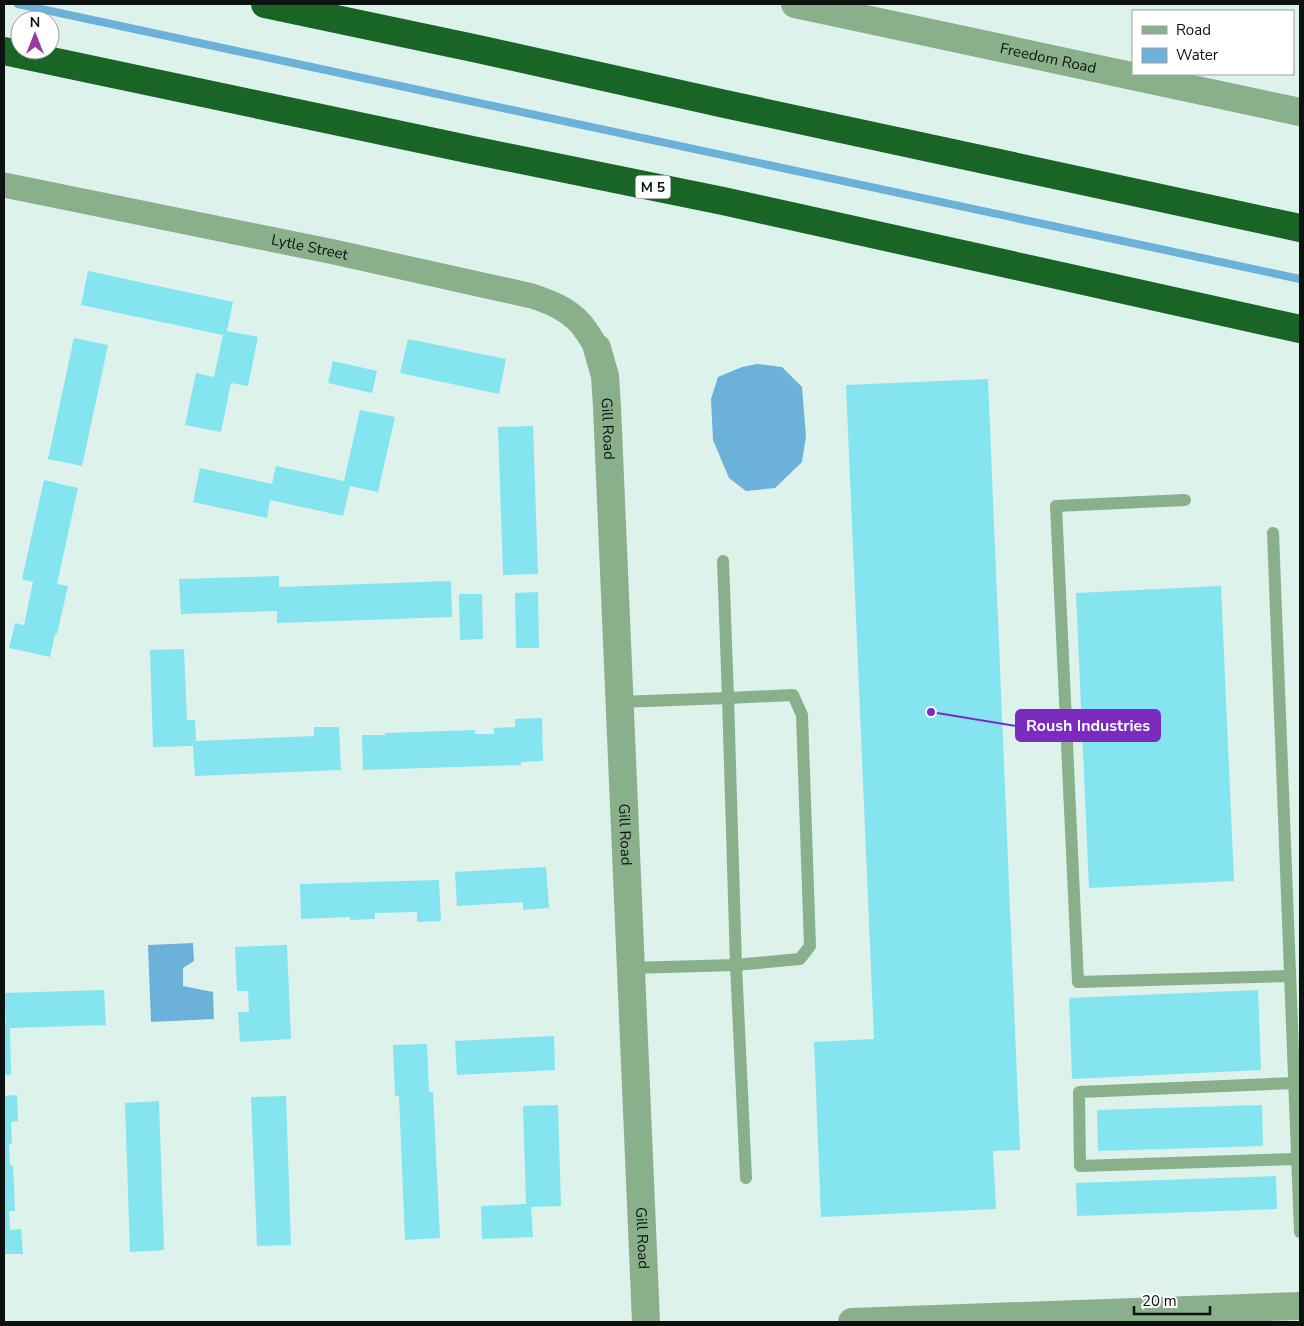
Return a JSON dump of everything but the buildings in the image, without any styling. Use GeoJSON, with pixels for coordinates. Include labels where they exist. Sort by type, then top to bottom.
{"type":"FeatureCollection","features":[{"type":"Feature","properties":{"kind":"highway"},"geometry":{"type":"LineString","coordinates":[[264,4],[1300,228]]}},
{"type":"Feature","properties":{"kind":"highway","name":"M 5"},"geometry":{"type":"LineString","coordinates":[[4,51],[723,201],[1300,329]]}},
{"type":"Feature","properties":{"kind":"street","name":"Freedom Road"},"geometry":{"type":"LineString","coordinates":[[795,4],[1300,112]]}},
{"type":"Feature","properties":{"kind":"street","name":"Lytle Street"},"geometry":{"type":"LineString","coordinates":[[4,185],[343,254],[532,296],[551,302],[568,312],[581,324],[597,348]]}},
{"type":"Feature","properties":{"kind":"street","name":"Gill Road"},"geometry":{"type":"LineString","coordinates":[[597,348],[604,376],[607,407],[646,1322]]}},
{"type":"Feature","properties":{"kind":"street"},"geometry":{"type":"LineString","coordinates":[[852,1322],[1015,1320],[1300,1306]]}},
{"type":"Feature","properties":{"kind":"lane"},"geometry":{"type":"LineString","coordinates":[[1185,500],[1056,506],[1078,982],[1290,976]]}},
{"type":"Feature","properties":{"kind":"lane"},"geometry":{"type":"LineString","coordinates":[[1273,533],[1300,1232]]}},
{"type":"Feature","properties":{"kind":"lane"},"geometry":{"type":"LineString","coordinates":[[722,561],[736,965],[746,1178]]}},
{"type":"Feature","properties":{"kind":"lane"},"geometry":{"type":"LineString","coordinates":[[619,702],[793,695],[802,715],[810,946],[800,959],[736,965],[630,968]]}},
{"type":"Feature","properties":{"kind":"lane"},"geometry":{"type":"LineString","coordinates":[[1294,1083],[1079,1092],[1080,1166],[1297,1159]]}},
{"type":"Feature","properties":{"kind":"water"},"geometry":{"type":"Polygon","coordinates":[[[757,364],[782,367],[802,387],[806,436],[802,462],[775,488],[746,491],[729,478],[713,440],[711,399],[718,377],[742,367],[757,364]]]}},
{"type":"Feature","properties":{"kind":"water"},"geometry":{"type":"Polygon","coordinates":[[[193,943],[194,961],[183,968],[183,986],[213,992],[214,1019],[151,1022],[148,945],[193,943]]]}},
{"type":"Feature","properties":{"kind":"waterway"},"geometry":{"type":"LineString","coordinates":[[18,4],[1300,279]]}},
{"type":"Feature","properties":{"kind":"place","name":"Roush Industries"},"geometry":{"type":"Point","coordinates":[931,712]}}]}
